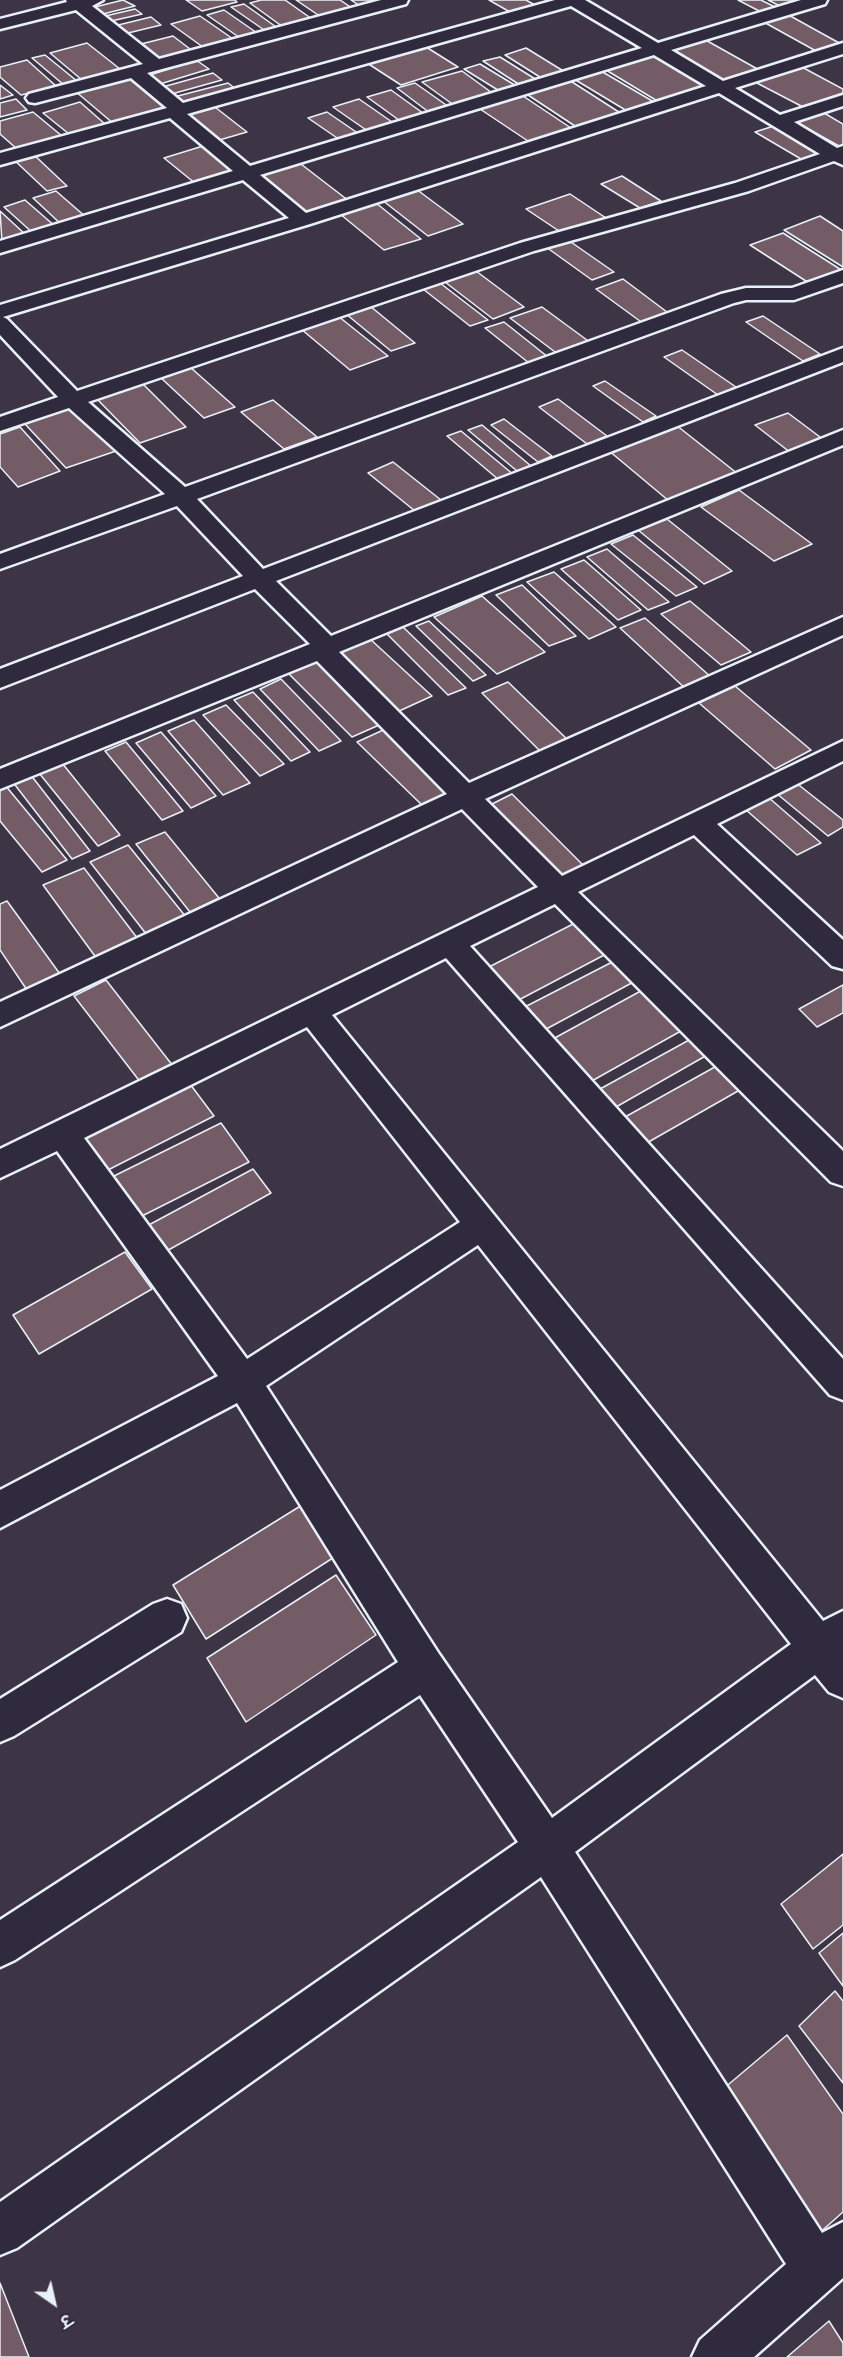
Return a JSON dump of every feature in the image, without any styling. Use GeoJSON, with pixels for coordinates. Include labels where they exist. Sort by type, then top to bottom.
{"type":"FeatureCollection","features":[{"type":"Feature","properties":{"kind":"street"},"geometry":{"type":"LineString","coordinates":[[35,98],[136,73],[400,0]]}},
{"type":"Feature","properties":{"kind":"street"},"geometry":{"type":"LineString","coordinates":[[2,157],[177,111],[573,0],[840,155]]}},
{"type":"Feature","properties":{"kind":"street"},"geometry":{"type":"LineString","coordinates":[[0,247],[819,0]]}},
{"type":"Feature","properties":{"kind":"street"},"geometry":{"type":"LineString","coordinates":[[0,24],[83,1],[157,66]]}},
{"type":"Feature","properties":{"kind":"street"},"geometry":{"type":"LineString","coordinates":[[0,312],[303,220],[843,48]]}},
{"type":"Feature","properties":{"kind":"street"},"geometry":{"type":"LineString","coordinates":[[136,73],[303,220]]}},
{"type":"Feature","properties":{"kind":"street"},"geometry":{"type":"LineString","coordinates":[[779,121],[843,100]]}},
{"type":"Feature","properties":{"kind":"street"},"geometry":{"type":"LineString","coordinates":[[0,424],[527,247],[742,187],[840,155]]}},
{"type":"Feature","properties":{"kind":"street"},"geometry":{"type":"LineString","coordinates":[[0,562],[728,298],[746,294],[794,294],[843,276]]}},
{"type":"Feature","properties":{"kind":"street"},"geometry":{"type":"LineString","coordinates":[[0,323],[73,400],[182,496],[466,796],[843,1172]]}},
{"type":"Feature","properties":{"kind":"street"},"geometry":{"type":"LineString","coordinates":[[0,679],[843,354]]}},
{"type":"Feature","properties":{"kind":"street"},"geometry":{"type":"LineString","coordinates":[[0,780],[843,437]]}},
{"type":"Feature","properties":{"kind":"street"},"geometry":{"type":"LineString","coordinates":[[0,1015],[466,796],[843,625]]}},
{"type":"Feature","properties":{"kind":"street"},"geometry":{"type":"LineString","coordinates":[[0,1164],[452,945],[843,750]]}},
{"type":"Feature","properties":{"kind":"street"},"geometry":{"type":"LineString","coordinates":[[698,822],[843,958]]}},
{"type":"Feature","properties":{"kind":"street"},"geometry":{"type":"LineString","coordinates":[[452,945],[843,1384]]}},
{"type":"Feature","properties":{"kind":"street"},"geometry":{"type":"LineString","coordinates":[[313,1013],[482,1225],[831,1639],[843,1678]]}},
{"type":"Feature","properties":{"kind":"street"},"geometry":{"type":"LineString","coordinates":[[63,1134],[243,1382],[425,1668],[830,2258],[717,2357]]}},
{"type":"Feature","properties":{"kind":"street"},"geometry":{"type":"LineString","coordinates":[[0,1510],[243,1382],[482,1225]]}},
{"type":"Feature","properties":{"kind":"street"},"geometry":{"type":"LineString","coordinates":[[0,1722],[167,1618]]}},
{"type":"Feature","properties":{"kind":"street"},"geometry":{"type":"LineString","coordinates":[[0,2231],[547,1847],[831,1639]]}},
{"type":"Feature","properties":{"kind":"street"},"geometry":{"type":"LineString","coordinates":[[0,1945],[425,1668]]}},
{"type":"Feature","properties":{"kind":"building"},"geometry":{"type":"Polygon","coordinates":[[[123,0],[135,6],[99,15],[91,8],[123,0]]]}},
{"type":"Feature","properties":{"kind":"building"},"geometry":{"type":"Polygon","coordinates":[[[186,0],[235,0],[237,2],[202,11],[186,0]]]}},
{"type":"Feature","properties":{"kind":"building"},"geometry":{"type":"Polygon","coordinates":[[[261,0],[285,0],[312,19],[283,27],[250,3],[261,0]]]}},
{"type":"Feature","properties":{"kind":"building"},"geometry":{"type":"Polygon","coordinates":[[[296,0],[340,0],[352,8],[321,17],[296,0]]]}},
{"type":"Feature","properties":{"kind":"building"},"geometry":{"type":"Polygon","coordinates":[[[351,0],[391,0],[363,8],[351,0]]]}},
{"type":"Feature","properties":{"kind":"building"},"geometry":{"type":"Polygon","coordinates":[[[489,0],[526,0],[535,5],[510,12],[489,0]]]}},
{"type":"Feature","properties":{"kind":"building"},"geometry":{"type":"Polygon","coordinates":[[[738,0],[761,0],[779,9],[765,14],[738,0]]]}},
{"type":"Feature","properties":{"kind":"building"},"geometry":{"type":"Polygon","coordinates":[[[768,0],[807,0],[784,8],[768,0]]]}},
{"type":"Feature","properties":{"kind":"building"},"geometry":{"type":"Polygon","coordinates":[[[244,4],[279,29],[267,32],[231,7],[244,4]]]}},
{"type":"Feature","properties":{"kind":"building"},"geometry":{"type":"Polygon","coordinates":[[[135,9],[142,14],[107,22],[101,17],[135,9]]]}},
{"type":"Feature","properties":{"kind":"building"},"geometry":{"type":"Polygon","coordinates":[[[224,10],[260,35],[243,40],[207,15],[224,10]]]}},
{"type":"Feature","properties":{"kind":"building"},"geometry":{"type":"Polygon","coordinates":[[[785,13],[841,44],[816,51],[760,20],[785,13]]]}},
{"type":"Feature","properties":{"kind":"building"},"geometry":{"type":"Polygon","coordinates":[[[200,16],[236,41],[207,50],[171,24],[200,16]]]}},
{"type":"Feature","properties":{"kind":"building"},"geometry":{"type":"Polygon","coordinates":[[[151,17],[161,25],[124,34],[114,26],[151,17]]]}},
{"type":"Feature","properties":{"kind":"building"},"geometry":{"type":"Polygon","coordinates":[[[173,36],[194,52],[158,62],[137,45],[173,36]]]}},
{"type":"Feature","properties":{"kind":"building"},"geometry":{"type":"Polygon","coordinates":[[[702,38],[761,71],[724,82],[666,49],[702,38]]]}},
{"type":"Feature","properties":{"kind":"building"},"geometry":{"type":"Polygon","coordinates":[[[87,43],[120,69],[82,80],[50,53],[87,43]]]}},
{"type":"Feature","properties":{"kind":"building"},"geometry":{"type":"Polygon","coordinates":[[[423,45],[458,67],[401,85],[367,63],[423,45]]]}},
{"type":"Feature","properties":{"kind":"building"},"geometry":{"type":"Polygon","coordinates":[[[526,48],[565,72],[543,79],[505,55],[526,48]]]}},
{"type":"Feature","properties":{"kind":"building"},"geometry":{"type":"Polygon","coordinates":[[[45,55],[77,81],[64,85],[32,58],[45,55]]]}},
{"type":"Feature","properties":{"kind":"building"},"geometry":{"type":"Polygon","coordinates":[[[653,56],[707,87],[659,102],[606,70],[653,56]]]}},
{"type":"Feature","properties":{"kind":"building"},"geometry":{"type":"Polygon","coordinates":[[[500,57],[540,82],[523,87],[483,61],[500,57]]]}},
{"type":"Feature","properties":{"kind":"building"},"geometry":{"type":"Polygon","coordinates":[[[27,60],[56,86],[21,95],[0,77],[0,67],[27,60]]]}},
{"type":"Feature","properties":{"kind":"building"},"geometry":{"type":"Polygon","coordinates":[[[196,60],[209,69],[160,84],[147,76],[196,60]]]}},
{"type":"Feature","properties":{"kind":"building"},"geometry":{"type":"Polygon","coordinates":[[[480,64],[518,87],[501,92],[464,69],[480,64]]]}},
{"type":"Feature","properties":{"kind":"building"},"geometry":{"type":"Polygon","coordinates":[[[800,66],[843,89],[843,93],[803,107],[755,82],[800,66]]]}},
{"type":"Feature","properties":{"kind":"building"},"geometry":{"type":"Polygon","coordinates":[[[462,71],[495,95],[455,106],[422,82],[462,71]]]}},
{"type":"Feature","properties":{"kind":"building"},"geometry":{"type":"Polygon","coordinates":[[[601,71],[654,102],[627,111],[574,79],[601,71]]]}},
{"type":"Feature","properties":{"kind":"building"},"geometry":{"type":"Polygon","coordinates":[[[213,73],[222,80],[168,95],[159,88],[213,73]]]}},
{"type":"Feature","properties":{"kind":"building"},"geometry":{"type":"Polygon","coordinates":[[[127,77],[167,110],[114,124],[75,91],[127,77]]]}},
{"type":"Feature","properties":{"kind":"building"},"geometry":{"type":"Polygon","coordinates":[[[569,80],[622,114],[578,128],[525,93],[569,80]]]}},
{"type":"Feature","properties":{"kind":"building"},"geometry":{"type":"Polygon","coordinates":[[[228,83],[237,90],[179,105],[170,98],[228,83]]]}},
{"type":"Feature","properties":{"kind":"building"},"geometry":{"type":"Polygon","coordinates":[[[415,83],[449,107],[430,113],[397,88],[415,83]]]}},
{"type":"Feature","properties":{"kind":"building"},"geometry":{"type":"Polygon","coordinates":[[[0,85],[13,95],[0,99],[0,85]]]}},
{"type":"Feature","properties":{"kind":"building"},"geometry":{"type":"Polygon","coordinates":[[[391,90],[427,116],[403,123],[367,97],[391,90]]]}},
{"type":"Feature","properties":{"kind":"building"},"geometry":{"type":"Polygon","coordinates":[[[520,94],[574,130],[531,143],[477,107],[520,94]]]}},
{"type":"Feature","properties":{"kind":"building"},"geometry":{"type":"Polygon","coordinates":[[[16,99],[27,110],[0,117],[0,103],[16,99]]]}},
{"type":"Feature","properties":{"kind":"building"},"geometry":{"type":"Polygon","coordinates":[[[359,99],[395,124],[369,132],[333,107],[359,99]]]}},
{"type":"Feature","properties":{"kind":"building"},"geometry":{"type":"Polygon","coordinates":[[[80,102],[105,124],[69,134],[43,113],[80,102]]]}},
{"type":"Feature","properties":{"kind":"building"},"geometry":{"type":"Polygon","coordinates":[[[211,104],[247,132],[216,141],[181,112],[211,104]]]}},
{"type":"Feature","properties":{"kind":"building"},"geometry":{"type":"Polygon","coordinates":[[[819,110],[843,124],[843,148],[792,120],[819,110]]]}},
{"type":"Feature","properties":{"kind":"building"},"geometry":{"type":"Polygon","coordinates":[[[33,112],[62,136],[17,149],[0,134],[0,121],[33,112]]]}},
{"type":"Feature","properties":{"kind":"building"},"geometry":{"type":"Polygon","coordinates":[[[327,112],[362,136],[343,142],[308,118],[327,112]]]}},
{"type":"Feature","properties":{"kind":"building"},"geometry":{"type":"Polygon","coordinates":[[[780,124],[826,151],[801,159],[755,132],[780,124]]]}},
{"type":"Feature","properties":{"kind":"building"},"geometry":{"type":"Polygon","coordinates":[[[203,146],[236,172],[196,184],[164,158],[203,146]]]}},
{"type":"Feature","properties":{"kind":"building"},"geometry":{"type":"Polygon","coordinates":[[[32,153],[67,186],[47,191],[13,159],[32,153]]]}},
{"type":"Feature","properties":{"kind":"building"},"geometry":{"type":"Polygon","coordinates":[[[297,161],[349,201],[306,215],[253,174],[297,161]]]}},
{"type":"Feature","properties":{"kind":"building"},"geometry":{"type":"Polygon","coordinates":[[[622,176],[661,201],[640,208],[601,184],[622,176]]]}},
{"type":"Feature","properties":{"kind":"building"},"geometry":{"type":"Polygon","coordinates":[[[416,189],[463,224],[428,236],[382,200],[416,189]]]}},
{"type":"Feature","properties":{"kind":"building"},"geometry":{"type":"Polygon","coordinates":[[[56,191],[87,218],[63,226],[33,198],[56,191]]]}},
{"type":"Feature","properties":{"kind":"building"},"geometry":{"type":"Polygon","coordinates":[[[570,194],[606,218],[562,233],[526,209],[570,194]]]}},
{"type":"Feature","properties":{"kind":"building"},"geometry":{"type":"Polygon","coordinates":[[[25,200],[56,227],[34,234],[4,207],[25,200]]]}},
{"type":"Feature","properties":{"kind":"building"},"geometry":{"type":"Polygon","coordinates":[[[376,203],[421,239],[384,250],[340,214],[376,203]]]}},
{"type":"Feature","properties":{"kind":"building"},"geometry":{"type":"Polygon","coordinates":[[[0,211],[26,235],[2,242],[0,211]]]}},
{"type":"Feature","properties":{"kind":"building"},"geometry":{"type":"Polygon","coordinates":[[[820,216],[843,231],[843,267],[784,230],[820,216]]]}},
{"type":"Feature","properties":{"kind":"building"},"geometry":{"type":"Polygon","coordinates":[[[783,233],[843,271],[809,283],[750,245],[783,233]]]}},
{"type":"Feature","properties":{"kind":"building"},"geometry":{"type":"Polygon","coordinates":[[[568,240],[614,272],[592,280],[546,247],[568,240]]]}},
{"type":"Feature","properties":{"kind":"building"},"geometry":{"type":"Polygon","coordinates":[[[476,271],[524,307],[493,319],[445,282],[476,271]]]}},
{"type":"Feature","properties":{"kind":"building"},"geometry":{"type":"Polygon","coordinates":[[[623,279],[671,315],[644,324],[596,289],[623,279]]]}},
{"type":"Feature","properties":{"kind":"building"},"geometry":{"type":"Polygon","coordinates":[[[440,283],[488,320],[470,326],[423,289],[440,283]]]}},
{"type":"Feature","properties":{"kind":"building"},"geometry":{"type":"Polygon","coordinates":[[[370,306],[415,343],[391,351],[346,314],[370,306]]]}},
{"type":"Feature","properties":{"kind":"building"},"geometry":{"type":"Polygon","coordinates":[[[542,307],[591,343],[559,355],[510,318],[542,307]]]}},
{"type":"Feature","properties":{"kind":"building"},"geometry":{"type":"Polygon","coordinates":[[[338,316],[388,356],[350,370],[301,329],[338,316]]]}},
{"type":"Feature","properties":{"kind":"building"},"geometry":{"type":"Polygon","coordinates":[[[763,316],[820,354],[803,361],[746,322],[763,316]]]}},
{"type":"Feature","properties":{"kind":"building"},"geometry":{"type":"Polygon","coordinates":[[[504,322],[548,357],[529,363],[485,328],[504,322]]]}},
{"type":"Feature","properties":{"kind":"building"},"geometry":{"type":"Polygon","coordinates":[[[682,350],[736,387],[718,395],[664,357],[682,350]]]}},
{"type":"Feature","properties":{"kind":"building"},"geometry":{"type":"Polygon","coordinates":[[[190,367],[235,407],[204,418],[160,377],[190,367]]]}},
{"type":"Feature","properties":{"kind":"building"},"geometry":{"type":"Polygon","coordinates":[[[605,381],[656,416],[643,422],[593,386],[605,381]]]}},
{"type":"Feature","properties":{"kind":"building"},"geometry":{"type":"Polygon","coordinates":[[[141,382],[186,427],[140,443],[95,397],[141,382]]]}},
{"type":"Feature","properties":{"kind":"building"},"geometry":{"type":"Polygon","coordinates":[[[558,399],[607,436],[587,444],[539,407],[558,399]]]}},
{"type":"Feature","properties":{"kind":"building"},"geometry":{"type":"Polygon","coordinates":[[[273,400],[317,437],[284,449],[241,412],[273,400]]]}},
{"type":"Feature","properties":{"kind":"building"},"geometry":{"type":"Polygon","coordinates":[[[74,407],[116,451],[66,468],[25,424],[74,407]]]}},
{"type":"Feature","properties":{"kind":"building"},"geometry":{"type":"Polygon","coordinates":[[[788,413],[824,440],[791,453],[755,425],[788,413]]]}},
{"type":"Feature","properties":{"kind":"building"},"geometry":{"type":"Polygon","coordinates":[[[504,419],[552,456],[538,462],[491,425],[504,419]]]}},
{"type":"Feature","properties":{"kind":"building"},"geometry":{"type":"Polygon","coordinates":[[[482,425],[531,466],[517,471],[468,430],[482,425]]]}},
{"type":"Feature","properties":{"kind":"building"},"geometry":{"type":"Polygon","coordinates":[[[676,425],[738,474],[669,501],[608,450],[676,425]]]}},
{"type":"Feature","properties":{"kind":"building"},"geometry":{"type":"Polygon","coordinates":[[[20,427],[60,471],[18,487],[0,467],[0,434],[20,427]]]}},
{"type":"Feature","properties":{"kind":"building"},"geometry":{"type":"Polygon","coordinates":[[[461,431],[514,475],[499,480],[447,436],[461,431]]]}},
{"type":"Feature","properties":{"kind":"building"},"geometry":{"type":"Polygon","coordinates":[[[393,462],[441,500],[415,511],[368,473],[393,462]]]}},
{"type":"Feature","properties":{"kind":"building"},"geometry":{"type":"Polygon","coordinates":[[[739,490],[812,544],[774,561],[701,507],[739,490]]]}},
{"type":"Feature","properties":{"kind":"building"},"geometry":{"type":"Polygon","coordinates":[[[667,519],[732,571],[704,584],[638,530],[667,519]]]}},
{"type":"Feature","properties":{"kind":"building"},"geometry":{"type":"Polygon","coordinates":[[[633,535],[697,587],[676,596],[611,544],[633,535]]]}},
{"type":"Feature","properties":{"kind":"building"},"geometry":{"type":"Polygon","coordinates":[[[607,549],[669,602],[648,610],[587,557],[607,549]]]}},
{"type":"Feature","properties":{"kind":"building"},"geometry":{"type":"Polygon","coordinates":[[[584,560],[641,610],[618,620],[561,569],[584,560]]]}},
{"type":"Feature","properties":{"kind":"building"},"geometry":{"type":"Polygon","coordinates":[[[554,572],[616,627],[589,639],[527,582],[554,572]]]}},
{"type":"Feature","properties":{"kind":"building"},"geometry":{"type":"Polygon","coordinates":[[[522,585],[576,636],[549,646],[496,595],[522,585]]]}},
{"type":"Feature","properties":{"kind":"building"},"geometry":{"type":"Polygon","coordinates":[[[482,596],[545,652],[497,674],[434,617],[482,596]]]}},
{"type":"Feature","properties":{"kind":"building"},"geometry":{"type":"Polygon","coordinates":[[[690,601],[751,652],[721,665],[661,614],[690,601]]]}},
{"type":"Feature","properties":{"kind":"building"},"geometry":{"type":"Polygon","coordinates":[[[645,618],[712,678],[687,690],[620,628],[645,618]]]}},
{"type":"Feature","properties":{"kind":"building"},"geometry":{"type":"Polygon","coordinates":[[[429,621],[486,675],[473,681],[416,626],[429,621]]]}},
{"type":"Feature","properties":{"kind":"building"},"geometry":{"type":"Polygon","coordinates":[[[403,627],[466,688],[448,695],[387,634],[403,627]]]}},
{"type":"Feature","properties":{"kind":"building"},"geometry":{"type":"Polygon","coordinates":[[[369,638],[432,696],[397,712],[334,654],[369,638]]]}},
{"type":"Feature","properties":{"kind":"building"},"geometry":{"type":"Polygon","coordinates":[[[321,659],[386,722],[352,737],[288,673],[321,659]]]}},
{"type":"Feature","properties":{"kind":"building"},"geometry":{"type":"Polygon","coordinates":[[[281,679],[341,741],[319,751],[260,689],[281,679]]]}},
{"type":"Feature","properties":{"kind":"building"},"geometry":{"type":"Polygon","coordinates":[[[508,682],[570,742],[543,754],[482,693],[508,682]]]}},
{"type":"Feature","properties":{"kind":"building"},"geometry":{"type":"Polygon","coordinates":[[[735,686],[811,750],[775,769],[699,703],[735,686]]]}},
{"type":"Feature","properties":{"kind":"building"},"geometry":{"type":"Polygon","coordinates":[[[253,692],[310,752],[291,761],[234,700],[253,692]]]}},
{"type":"Feature","properties":{"kind":"building"},"geometry":{"type":"Polygon","coordinates":[[[226,705],[284,764],[260,776],[203,715],[226,705]]]}},
{"type":"Feature","properties":{"kind":"building"},"geometry":{"type":"Polygon","coordinates":[[[194,720],[250,783],[223,795],[168,731],[194,720]]]}},
{"type":"Feature","properties":{"kind":"building"},"geometry":{"type":"Polygon","coordinates":[[[392,726],[459,790],[424,807],[357,742],[392,726]]]}},
{"type":"Feature","properties":{"kind":"building"},"geometry":{"type":"Polygon","coordinates":[[[161,732],[216,796],[191,808],[136,743],[161,732]]]}},
{"type":"Feature","properties":{"kind":"building"},"geometry":{"type":"Polygon","coordinates":[[[126,742],[183,811],[162,820],[105,751],[126,742]]]}},
{"type":"Feature","properties":{"kind":"building"},"geometry":{"type":"Polygon","coordinates":[[[62,763],[120,835],[98,846],[39,773],[62,763]]]}},
{"type":"Feature","properties":{"kind":"building"},"geometry":{"type":"Polygon","coordinates":[[[30,774],[90,851],[72,859],[12,781],[30,774]]]}},
{"type":"Feature","properties":{"kind":"building"},"geometry":{"type":"Polygon","coordinates":[[[795,782],[843,820],[843,827],[828,836],[776,793],[795,782]]]}},
{"type":"Feature","properties":{"kind":"building"},"geometry":{"type":"Polygon","coordinates":[[[5,785],[67,860],[42,872],[0,821],[0,787],[5,785]]]}},
{"type":"Feature","properties":{"kind":"building"},"geometry":{"type":"Polygon","coordinates":[[[512,794],[584,866],[561,877],[490,805],[512,794]]]}},
{"type":"Feature","properties":{"kind":"building"},"geometry":{"type":"Polygon","coordinates":[[[768,797],[821,843],[797,855],[745,809],[768,797]]]}},
{"type":"Feature","properties":{"kind":"building"},"geometry":{"type":"Polygon","coordinates":[[[165,832],[219,898],[190,912],[136,844],[165,832]]]}},
{"type":"Feature","properties":{"kind":"building"},"geometry":{"type":"Polygon","coordinates":[[[128,845],[186,917],[147,935],[90,862],[128,845]]]}},
{"type":"Feature","properties":{"kind":"building"},"geometry":{"type":"Polygon","coordinates":[[[84,868],[141,943],[100,963],[43,885],[84,868]]]}},
{"type":"Feature","properties":{"kind":"building"},"geometry":{"type":"Polygon","coordinates":[[[7,901],[60,974],[27,990],[0,950],[0,904],[7,901]]]}},
{"type":"Feature","properties":{"kind":"building"},"geometry":{"type":"Polygon","coordinates":[[[577,922],[608,953],[513,1003],[483,970],[577,922]]]}},
{"type":"Feature","properties":{"kind":"building"},"geometry":{"type":"Polygon","coordinates":[[[618,959],[639,979],[537,1034],[517,1011],[618,959]]]}},
{"type":"Feature","properties":{"kind":"building"},"geometry":{"type":"Polygon","coordinates":[[[106,980],[173,1066],[141,1083],[74,996],[106,980]]]}},
{"type":"Feature","properties":{"kind":"building"},"geometry":{"type":"Polygon","coordinates":[[[843,985],[843,1013],[817,1027],[799,1009],[843,985]]]}},
{"type":"Feature","properties":{"kind":"building"},"geometry":{"type":"Polygon","coordinates":[[[648,987],[688,1027],[590,1082],[551,1040],[648,987]]]}},
{"type":"Feature","properties":{"kind":"building"},"geometry":{"type":"Polygon","coordinates":[[[700,1034],[716,1050],[616,1107],[600,1089],[700,1034]]]}},
{"type":"Feature","properties":{"kind":"building"},"geometry":{"type":"Polygon","coordinates":[[[722,1063],[745,1087],[638,1148],[616,1122],[722,1063]]]}},
{"type":"Feature","properties":{"kind":"building"},"geometry":{"type":"Polygon","coordinates":[[[187,1080],[214,1116],[106,1171],[81,1134],[187,1080]]]}},
{"type":"Feature","properties":{"kind":"building"},"geometry":{"type":"Polygon","coordinates":[[[221,1123],[249,1162],[140,1217],[114,1176],[221,1123]]]}},
{"type":"Feature","properties":{"kind":"building"},"geometry":{"type":"Polygon","coordinates":[[[253,1169],[271,1193],[163,1253],[145,1227],[253,1169]]]}},
{"type":"Feature","properties":{"kind":"building"},"geometry":{"type":"Polygon","coordinates":[[[125,1252],[152,1289],[39,1354],[13,1315],[125,1252]]]}},
{"type":"Feature","properties":{"kind":"building"},"geometry":{"type":"Polygon","coordinates":[[[302,1505],[336,1556],[206,1639],[173,1585],[302,1505]]]}},
{"type":"Feature","properties":{"kind":"building"},"geometry":{"type":"Polygon","coordinates":[[[336,1575],[376,1635],[246,1722],[207,1658],[336,1575]]]}},
{"type":"Feature","properties":{"kind":"building"},"geometry":{"type":"Polygon","coordinates":[[[843,1854],[843,1925],[813,1949],[781,1904],[843,1854]]]}},
{"type":"Feature","properties":{"kind":"building"},"geometry":{"type":"Polygon","coordinates":[[[843,1933],[843,1986],[819,1953],[843,1933]]]}},
{"type":"Feature","properties":{"kind":"building"},"geometry":{"type":"Polygon","coordinates":[[[835,1991],[843,2001],[843,2083],[799,2026],[835,1991]]]}},
{"type":"Feature","properties":{"kind":"building"},"geometry":{"type":"Polygon","coordinates":[[[787,2035],[843,2114],[843,2212],[807,2244],[710,2100],[787,2035]]]}},
{"type":"Feature","properties":{"kind":"building"},"geometry":{"type":"Polygon","coordinates":[[[0,2283],[29,2357],[0,2357],[0,2283]]]}},
{"type":"Feature","properties":{"kind":"building"},"geometry":{"type":"Polygon","coordinates":[[[829,2321],[843,2343],[843,2357],[787,2357],[829,2321]]]}}]}
